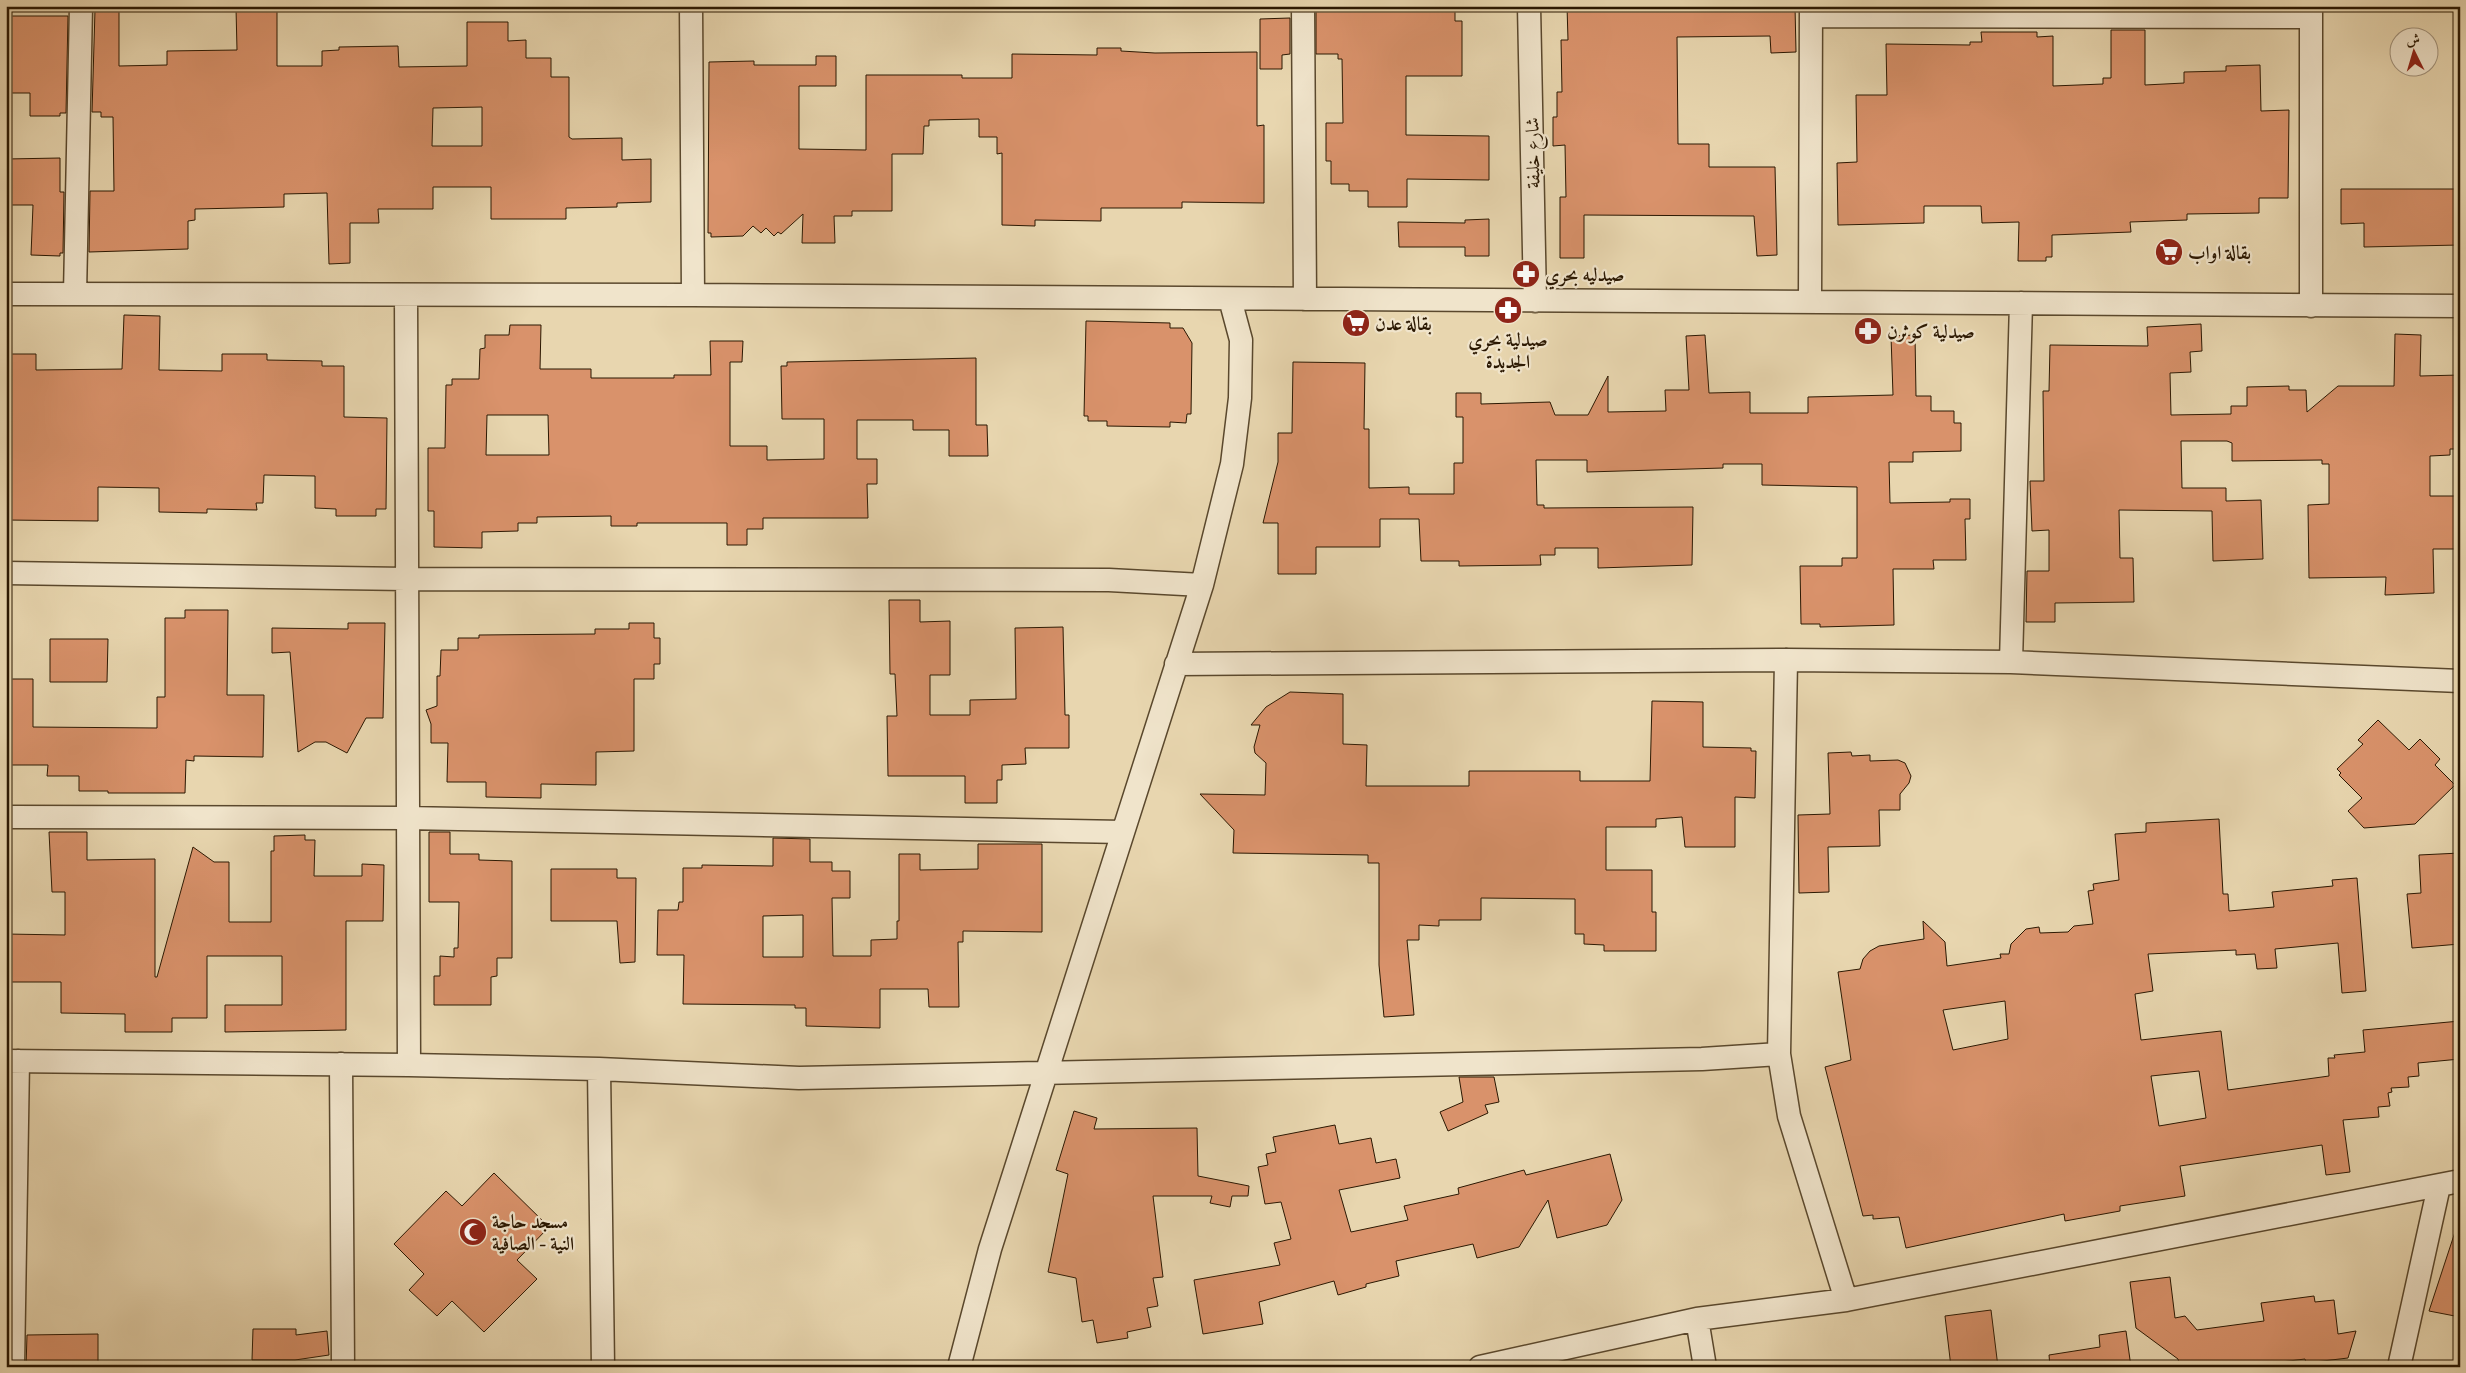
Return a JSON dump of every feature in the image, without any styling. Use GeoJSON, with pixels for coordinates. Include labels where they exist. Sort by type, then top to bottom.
{"type":"FeatureCollection","features":[{"type":"Feature","properties":{"kind":"street"},"geometry":{"type":"LineString","coordinates":[[75,294],[81,6]]}},
{"type":"Feature","properties":{"kind":"street"},"geometry":{"type":"LineString","coordinates":[[691,6],[693,295]]}},
{"type":"Feature","properties":{"kind":"street"},"geometry":{"type":"LineString","coordinates":[[1303,6],[1305,299]]}},
{"type":"Feature","properties":{"kind":"street","name":"شارع خليفة"},"geometry":{"type":"LineString","coordinates":[[1529,6],[1535,301]]}},
{"type":"Feature","properties":{"kind":"street"},"geometry":{"type":"LineString","coordinates":[[1810,302],[1811,11],[2311,11],[2311,306]]}},
{"type":"Feature","properties":{"kind":"street"},"geometry":{"type":"LineString","coordinates":[[6,294],[693,295],[2460,306]]}},
{"type":"Feature","properties":{"kind":"street"},"geometry":{"type":"LineString","coordinates":[[406,296],[409,1064]]}},
{"type":"Feature","properties":{"kind":"street"},"geometry":{"type":"LineString","coordinates":[[959,1367],[990,1249],[1202,585],[1232,464],[1240,398],[1241,340],[1230,299]]}},
{"type":"Feature","properties":{"kind":"street"},"geometry":{"type":"LineString","coordinates":[[2010,662],[2020,303]]}},
{"type":"Feature","properties":{"kind":"street"},"geometry":{"type":"LineString","coordinates":[[6,573],[406,579],[1109,580],[1202,585]]}},
{"type":"Feature","properties":{"kind":"street"},"geometry":{"type":"LineString","coordinates":[[1176,664],[1786,660],[2010,662],[2460,681]]}},
{"type":"Feature","properties":{"kind":"street"},"geometry":{"type":"LineString","coordinates":[[1786,660],[1779,1054],[1789,1116],[1846,1300]]}},
{"type":"Feature","properties":{"kind":"street"},"geometry":{"type":"LineString","coordinates":[[6,817],[407,818],[1122,832]]}},
{"type":"Feature","properties":{"kind":"street"},"geometry":{"type":"LineString","coordinates":[[13,1367],[12,1061],[409,1064],[599,1069],[799,1078],[1702,1059],[1779,1054]]}},
{"type":"Feature","properties":{"kind":"street"},"geometry":{"type":"LineString","coordinates":[[341,1064],[343,1367]]}},
{"type":"Feature","properties":{"kind":"street"},"geometry":{"type":"LineString","coordinates":[[599,1069],[603,1367]]}},
{"type":"Feature","properties":{"kind":"street"},"geometry":{"type":"LineString","coordinates":[[1480,1367],[1698,1318],[1846,1300],[2449,1184],[2399,1367]]}},
{"type":"Feature","properties":{"kind":"street"},"geometry":{"type":"LineString","coordinates":[[1698,1318],[1705,1367]]}},
{"type":"Feature","properties":{"kind":"building"},"geometry":{"type":"Polygon","coordinates":[[[1316,6],[1455,6],[1455,21],[1462,21],[1462,76],[1406,76],[1406,135],[1489,136],[1489,180],[1407,179],[1407,207],[1368,207],[1368,191],[1349,191],[1349,184],[1331,184],[1331,161],[1326,161],[1326,123],[1343,123],[1342,59],[1338,59],[1338,54],[1316,54],[1316,6]]]}},
{"type":"Feature","properties":{"kind":"building"},"geometry":{"type":"Polygon","coordinates":[[[1567,6],[1795,6],[1796,52],[1771,53],[1770,36],[1677,37],[1678,144],[1709,144],[1709,167],[1775,167],[1777,255],[1757,256],[1754,216],[1584,215],[1584,258],[1560,258],[1560,197],[1566,197],[1565,145],[1553,146],[1553,117],[1557,117],[1557,92],[1562,92],[1561,40],[1568,40],[1567,6]]]}},
{"type":"Feature","properties":{"kind":"building"},"geometry":{"type":"Polygon","coordinates":[[[277,7],[277,66],[322,66],[322,51],[339,50],[339,47],[398,46],[399,67],[467,66],[467,22],[508,22],[508,41],[526,40],[526,58],[551,58],[551,77],[569,77],[569,137],[572,139],[622,138],[622,160],[651,159],[651,202],[617,203],[617,207],[566,208],[566,219],[491,219],[491,187],[433,187],[433,209],[378,209],[379,223],[350,223],[350,263],[329,264],[327,193],[284,194],[284,207],[195,209],[195,220],[188,221],[188,249],[89,252],[90,191],[114,191],[113,117],[101,117],[101,112],[92,112],[95,10],[119,10],[119,66],[167,65],[167,51],[237,50],[236,8],[277,7]],[[482,107],[433,108],[432,146],[482,146],[482,107]]]}},
{"type":"Feature","properties":{"kind":"building"},"geometry":{"type":"Polygon","coordinates":[[[9,16],[68,16],[66,113],[60,113],[60,116],[30,116],[30,93],[6,93],[9,16]]]}},
{"type":"Feature","properties":{"kind":"building"},"geometry":{"type":"Polygon","coordinates":[[[1290,18],[1290,54],[1282,55],[1282,69],[1260,69],[1260,19],[1290,18]]]}},
{"type":"Feature","properties":{"kind":"building"},"geometry":{"type":"Polygon","coordinates":[[[2111,30],[2145,30],[2145,85],[2184,83],[2184,72],[2226,71],[2226,66],[2260,65],[2261,111],[2289,110],[2288,198],[2259,198],[2259,213],[2187,214],[2187,220],[2130,222],[2131,232],[2052,235],[2052,257],[2046,257],[2046,261],[2018,261],[2019,222],[1982,223],[1981,206],[1924,206],[1924,223],[1838,225],[1837,163],[1857,162],[1856,95],[1887,95],[1886,44],[1970,45],[1970,42],[1982,42],[1981,32],[2037,32],[2037,37],[2053,36],[2053,86],[2103,84],[2103,78],[2111,78],[2111,30]]]}},
{"type":"Feature","properties":{"kind":"building"},"geometry":{"type":"Polygon","coordinates":[[[1097,48],[1121,48],[1121,51],[1155,53],[1257,52],[1257,126],[1264,125],[1264,203],[1182,202],[1182,208],[1101,208],[1101,221],[1035,220],[1035,226],[1002,225],[1002,153],[997,154],[997,137],[979,137],[979,119],[929,120],[929,126],[924,126],[923,154],[892,154],[892,211],[852,211],[852,216],[834,216],[835,243],[802,243],[803,214],[781,234],[778,232],[774,236],[766,228],[761,233],[753,226],[743,236],[711,237],[711,233],[708,233],[709,62],[754,61],[754,65],[816,65],[816,56],[836,56],[836,86],[799,86],[799,149],[866,150],[866,75],[962,75],[962,78],[1012,78],[1012,54],[1097,55],[1097,48]]]}},
{"type":"Feature","properties":{"kind":"building"},"geometry":{"type":"Polygon","coordinates":[[[60,158],[60,192],[64,192],[63,253],[60,253],[60,256],[31,255],[33,205],[6,205],[6,159],[60,158]]]}},
{"type":"Feature","properties":{"kind":"building"},"geometry":{"type":"Polygon","coordinates":[[[2341,189],[2460,189],[2460,245],[2364,247],[2364,223],[2341,224],[2341,189]]]}},
{"type":"Feature","properties":{"kind":"building"},"geometry":{"type":"Polygon","coordinates":[[[1489,219],[1489,256],[1465,256],[1465,247],[1399,247],[1398,222],[1465,223],[1465,220],[1489,219]]]}},
{"type":"Feature","properties":{"kind":"building"},"geometry":{"type":"Polygon","coordinates":[[[124,315],[160,316],[159,370],[222,371],[222,354],[267,354],[267,360],[322,361],[322,366],[344,366],[344,417],[387,418],[386,509],[376,509],[376,516],[336,516],[336,509],[315,508],[315,476],[264,475],[263,503],[256,503],[257,510],[207,509],[207,513],[159,512],[159,488],[98,487],[98,521],[6,520],[6,354],[36,354],[36,370],[122,369],[124,315]]]}},
{"type":"Feature","properties":{"kind":"building"},"geometry":{"type":"Polygon","coordinates":[[[1086,321],[1170,323],[1170,328],[1183,328],[1192,343],[1191,414],[1187,414],[1186,423],[1170,422],[1170,427],[1107,426],[1107,421],[1088,421],[1088,416],[1084,416],[1086,321]]]}},
{"type":"Feature","properties":{"kind":"building"},"geometry":{"type":"Polygon","coordinates":[[[2201,324],[2202,351],[2190,352],[2191,372],[2170,373],[2171,415],[2231,414],[2231,406],[2247,406],[2247,387],[2289,386],[2289,390],[2306,390],[2307,412],[2338,386],[2394,386],[2395,334],[2421,335],[2420,376],[2460,375],[2460,449],[2450,449],[2450,455],[2430,456],[2430,496],[2460,496],[2460,549],[2433,549],[2434,593],[2385,595],[2386,577],[2309,578],[2308,505],[2329,504],[2329,464],[2322,464],[2322,460],[2232,461],[2232,443],[2227,441],[2181,441],[2182,488],[2226,488],[2226,501],[2261,500],[2263,559],[2213,561],[2212,511],[2119,510],[2120,558],[2133,558],[2134,602],[2055,603],[2055,622],[2026,622],[2027,571],[2049,571],[2049,530],[2032,531],[2030,481],[2044,481],[2043,391],[2049,391],[2050,345],[2148,346],[2147,327],[2201,324]]]}},
{"type":"Feature","properties":{"kind":"building"},"geometry":{"type":"Polygon","coordinates":[[[510,325],[541,325],[540,369],[591,369],[591,378],[674,378],[674,375],[711,375],[710,341],[743,341],[742,362],[730,362],[730,446],[767,446],[767,460],[824,459],[824,419],[782,419],[781,366],[787,366],[787,362],[976,358],[976,425],[987,425],[988,456],[949,456],[949,430],[913,430],[913,420],[857,420],[857,459],[877,459],[877,484],[867,484],[868,518],[763,518],[763,529],[747,529],[747,545],[727,545],[727,523],[637,523],[637,526],[611,526],[611,516],[537,517],[537,523],[518,523],[518,531],[482,532],[482,548],[434,547],[434,511],[428,511],[428,448],[445,448],[446,385],[452,385],[452,379],[479,379],[480,349],[485,348],[485,335],[509,335],[510,325]],[[487,415],[486,455],[549,455],[548,415],[487,415]]]}},
{"type":"Feature","properties":{"kind":"building"},"geometry":{"type":"Polygon","coordinates":[[[1705,335],[1709,393],[1750,392],[1750,413],[1808,413],[1808,397],[1893,395],[1891,336],[1915,335],[1916,396],[1931,396],[1931,411],[1954,411],[1954,423],[1961,423],[1961,451],[1913,452],[1913,462],[1889,462],[1890,503],[1950,502],[1950,499],[1970,499],[1970,519],[1965,519],[1966,560],[1933,560],[1934,569],[1893,569],[1894,625],[1820,627],[1820,624],[1801,624],[1800,566],[1842,566],[1842,558],[1857,558],[1857,487],[1762,485],[1762,464],[1723,464],[1723,468],[1587,472],[1587,460],[1536,460],[1537,505],[1544,505],[1544,508],[1693,507],[1692,565],[1598,568],[1598,548],[1555,548],[1555,555],[1540,555],[1541,565],[1459,566],[1459,561],[1421,561],[1419,519],[1380,519],[1380,547],[1316,547],[1316,574],[1278,574],[1278,523],[1263,523],[1278,462],[1278,433],[1292,433],[1293,362],[1365,363],[1364,429],[1369,429],[1369,488],[1409,487],[1409,494],[1454,494],[1454,463],[1463,463],[1463,417],[1456,417],[1456,393],[1481,393],[1481,404],[1550,402],[1555,415],[1588,415],[1608,376],[1608,412],[1666,411],[1665,390],[1689,390],[1686,336],[1705,335]]]}},
{"type":"Feature","properties":{"kind":"building"},"geometry":{"type":"Polygon","coordinates":[[[889,600],[920,600],[920,622],[950,621],[950,675],[930,675],[930,715],[970,715],[970,700],[1016,699],[1015,628],[1063,627],[1065,715],[1069,715],[1069,748],[1025,748],[1026,764],[1002,765],[1002,780],[997,780],[997,803],[965,803],[965,776],[888,776],[887,716],[897,716],[895,674],[890,674],[889,600]]]}},
{"type":"Feature","properties":{"kind":"building"},"geometry":{"type":"Polygon","coordinates":[[[185,610],[228,610],[227,695],[264,695],[263,757],[194,756],[194,761],[186,760],[185,793],[79,791],[79,776],[47,776],[48,765],[6,765],[6,679],[33,679],[33,727],[157,728],[157,697],[165,697],[165,618],[185,618],[185,610]]]}},
{"type":"Feature","properties":{"kind":"building"},"geometry":{"type":"Polygon","coordinates":[[[348,623],[385,623],[383,718],[366,718],[347,753],[326,742],[315,742],[298,752],[290,652],[272,653],[272,628],[348,629],[348,623]]]}},
{"type":"Feature","properties":{"kind":"building"},"geometry":{"type":"Polygon","coordinates":[[[629,623],[654,623],[654,638],[660,638],[660,664],[654,664],[654,679],[634,679],[634,751],[596,752],[596,785],[541,784],[541,798],[486,797],[486,782],[447,782],[448,743],[431,743],[431,724],[426,710],[437,706],[437,676],[440,676],[441,650],[458,650],[458,638],[479,638],[479,635],[595,634],[595,629],[629,629],[629,623]]]}},
{"type":"Feature","properties":{"kind":"building"},"geometry":{"type":"Polygon","coordinates":[[[50,639],[108,639],[107,682],[50,682],[50,639]]]}},
{"type":"Feature","properties":{"kind":"building"},"geometry":{"type":"Polygon","coordinates":[[[1290,692],[1343,694],[1343,744],[1367,745],[1366,786],[1469,786],[1469,771],[1580,771],[1580,781],[1650,781],[1652,701],[1703,702],[1703,747],[1751,748],[1751,751],[1756,751],[1755,798],[1735,797],[1735,847],[1685,847],[1682,817],[1656,819],[1656,827],[1606,827],[1606,870],[1652,870],[1652,912],[1656,912],[1656,951],[1604,951],[1604,945],[1584,944],[1584,934],[1575,934],[1575,899],[1481,898],[1481,920],[1439,920],[1439,926],[1419,925],[1419,940],[1407,940],[1414,1015],[1384,1017],[1379,965],[1379,863],[1368,863],[1368,855],[1233,853],[1234,830],[1200,794],[1265,795],[1266,763],[1255,753],[1254,747],[1260,725],[1251,725],[1266,707],[1290,692]]]}},
{"type":"Feature","properties":{"kind":"building"},"geometry":{"type":"Polygon","coordinates":[[[2378,720],[2409,750],[2420,739],[2440,759],[2435,765],[2455,785],[2415,824],[2364,828],[2348,811],[2362,798],[2339,775],[2341,773],[2337,769],[2363,744],[2358,740],[2378,720]]]}},
{"type":"Feature","properties":{"kind":"building"},"geometry":{"type":"Polygon","coordinates":[[[1851,752],[1852,756],[1870,755],[1870,761],[1898,760],[1905,763],[1911,776],[1909,783],[1900,794],[1900,810],[1879,810],[1880,846],[1828,847],[1829,892],[1799,893],[1798,815],[1830,814],[1828,753],[1851,752]]]}},
{"type":"Feature","properties":{"kind":"building"},"geometry":{"type":"Polygon","coordinates":[[[2219,819],[2223,894],[2228,894],[2229,911],[2274,907],[2272,892],[2333,886],[2332,880],[2357,878],[2366,991],[2342,993],[2338,943],[2275,949],[2277,968],[2257,969],[2255,954],[2236,955],[2236,950],[2148,954],[2153,991],[2135,994],[2141,1040],[2221,1031],[2228,1090],[2329,1076],[2328,1058],[2335,1058],[2334,1055],[2365,1052],[2363,1030],[2460,1021],[2460,1059],[2418,1063],[2419,1076],[2408,1077],[2409,1087],[2391,1088],[2392,1092],[2388,1093],[2390,1106],[2378,1107],[2379,1117],[2343,1120],[2350,1172],[2326,1175],[2322,1145],[2180,1166],[2185,1196],[2120,1206],[2120,1211],[2065,1221],[2064,1214],[1906,1248],[1899,1217],[1873,1219],[1873,1215],[1863,1216],[1825,1067],[1851,1060],[1838,972],[1860,969],[1863,959],[1870,951],[1879,946],[1924,939],[1923,921],[1945,942],[1947,966],[2001,958],[2000,954],[2009,954],[2011,944],[2026,929],[2039,927],[2040,933],[2068,932],[2074,926],[2093,924],[2088,891],[2094,890],[2093,884],[2119,880],[2115,834],[2146,832],[2146,823],[2219,819]],[[2005,1001],[1943,1010],[1953,1050],[2008,1039],[2005,1001]],[[2199,1071],[2151,1076],[2159,1126],[2206,1118],[2199,1071]]]}},
{"type":"Feature","properties":{"kind":"building"},"geometry":{"type":"Polygon","coordinates":[[[49,832],[87,832],[87,860],[155,859],[155,977],[157,977],[193,847],[214,862],[229,862],[229,922],[271,922],[271,851],[274,851],[274,836],[305,835],[305,840],[315,840],[314,876],[362,876],[362,864],[384,865],[383,921],[346,921],[346,1030],[225,1032],[225,1005],[282,1005],[282,956],[207,956],[207,1018],[172,1018],[172,1032],[125,1032],[125,1014],[61,1013],[61,982],[6,982],[6,934],[65,935],[65,892],[52,892],[49,832]]]}},
{"type":"Feature","properties":{"kind":"building"},"geometry":{"type":"Polygon","coordinates":[[[429,832],[450,832],[450,854],[479,854],[479,860],[512,861],[512,958],[497,958],[497,976],[491,977],[491,1005],[434,1005],[434,976],[440,976],[440,956],[454,957],[454,948],[458,948],[459,902],[429,902],[429,832]]]}},
{"type":"Feature","properties":{"kind":"building"},"geometry":{"type":"Polygon","coordinates":[[[773,838],[810,839],[810,862],[832,862],[832,871],[850,871],[850,898],[832,898],[833,956],[871,956],[871,940],[897,939],[897,921],[899,921],[899,854],[920,854],[920,870],[978,869],[978,844],[1042,844],[1042,932],[963,931],[963,942],[958,942],[959,1007],[929,1007],[928,989],[880,989],[880,1028],[806,1026],[806,1008],[795,1008],[795,1005],[683,1004],[684,955],[657,955],[658,910],[678,910],[679,902],[683,902],[683,868],[702,868],[702,865],[773,866],[773,838]],[[803,915],[763,916],[763,957],[803,957],[803,915]]]}},
{"type":"Feature","properties":{"kind":"building"},"geometry":{"type":"Polygon","coordinates":[[[2460,853],[2460,944],[2412,948],[2407,894],[2421,893],[2419,855],[2460,853]]]}},
{"type":"Feature","properties":{"kind":"building"},"geometry":{"type":"Polygon","coordinates":[[[551,869],[617,869],[617,878],[636,878],[635,962],[620,963],[617,921],[551,921],[551,869]]]}},
{"type":"Feature","properties":{"kind":"building"},"geometry":{"type":"Polygon","coordinates":[[[1459,1077],[1494,1077],[1499,1102],[1485,1105],[1488,1113],[1448,1131],[1440,1112],[1463,1102],[1459,1077]]]}},
{"type":"Feature","properties":{"kind":"building"},"geometry":{"type":"Polygon","coordinates":[[[1074,1111],[1097,1118],[1094,1129],[1197,1128],[1198,1176],[1249,1186],[1248,1196],[1232,1196],[1230,1207],[1210,1203],[1212,1196],[1153,1196],[1163,1277],[1153,1278],[1158,1306],[1147,1308],[1151,1327],[1127,1332],[1128,1338],[1097,1343],[1093,1320],[1082,1322],[1076,1278],[1048,1272],[1068,1174],[1056,1170],[1074,1111]]]}},
{"type":"Feature","properties":{"kind":"building"},"geometry":{"type":"Polygon","coordinates":[[[1335,1125],[1339,1144],[1371,1138],[1376,1163],[1396,1159],[1400,1178],[1339,1190],[1351,1232],[1408,1220],[1404,1206],[1459,1194],[1458,1188],[1524,1170],[1526,1175],[1610,1154],[1622,1200],[1607,1225],[1557,1238],[1548,1200],[1519,1247],[1477,1258],[1473,1244],[1396,1261],[1399,1276],[1366,1284],[1366,1287],[1338,1295],[1334,1281],[1259,1302],[1263,1324],[1203,1334],[1194,1280],[1280,1265],[1274,1243],[1291,1239],[1281,1202],[1265,1204],[1258,1167],[1268,1165],[1266,1154],[1276,1152],[1273,1137],[1335,1125]]]}},
{"type":"Feature","properties":{"kind":"building","name":"مسجد حاجة النية - الصافية"},"geometry":{"type":"Polygon","coordinates":[[[494,1173],[549,1227],[517,1260],[537,1279],[484,1332],[452,1301],[437,1316],[409,1290],[424,1274],[394,1244],[446,1191],[462,1206],[494,1173]]]}},
{"type":"Feature","properties":{"kind":"building"},"geometry":{"type":"Polygon","coordinates":[[[2456,1229],[2460,1230],[2460,1317],[2429,1311],[2456,1229]]]}},
{"type":"Feature","properties":{"kind":"building"},"geometry":{"type":"Polygon","coordinates":[[[2170,1277],[2175,1318],[2185,1316],[2197,1330],[2264,1321],[2261,1303],[2314,1296],[2315,1302],[2334,1300],[2338,1334],[2356,1331],[2348,1358],[2306,1363],[2305,1359],[2265,1364],[2265,1367],[2180,1367],[2178,1359],[2136,1328],[2130,1282],[2170,1277]]]}},
{"type":"Feature","properties":{"kind":"building"},"geometry":{"type":"Polygon","coordinates":[[[1991,1310],[1998,1367],[1951,1367],[1945,1316],[1991,1310]]]}},
{"type":"Feature","properties":{"kind":"building"},"geometry":{"type":"Polygon","coordinates":[[[253,1329],[296,1329],[296,1335],[327,1331],[329,1355],[295,1360],[252,1360],[253,1329]]]}},
{"type":"Feature","properties":{"kind":"building"},"geometry":{"type":"Polygon","coordinates":[[[2126,1331],[2131,1367],[2050,1367],[2049,1355],[2100,1347],[2099,1335],[2126,1331]]]}},
{"type":"Feature","properties":{"kind":"building"},"geometry":{"type":"Polygon","coordinates":[[[98,1334],[98,1367],[26,1367],[27,1335],[98,1334]]]}},
{"type":"Feature","properties":{"kind":"place","name":"بقالة اواب"},"geometry":{"type":"Point","coordinates":[2169,252]}},
{"type":"Feature","properties":{"kind":"place","name":"صيدليه بحري"},"geometry":{"type":"Point","coordinates":[1526,274]}},
{"type":"Feature","properties":{"kind":"place","name":"صيدلية بحري الجديدة"},"geometry":{"type":"Point","coordinates":[1508,310]}},
{"type":"Feature","properties":{"kind":"place","name":"بقالة عدن"},"geometry":{"type":"Point","coordinates":[1356,323]}},
{"type":"Feature","properties":{"kind":"place","name":"صيدلية كوثرن"},"geometry":{"type":"Point","coordinates":[1868,331]}},
{"type":"Feature","properties":{"kind":"place","name":"مسجد حاجة النية - الصافية"},"geometry":{"type":"Point","coordinates":[473,1232]}}]}
